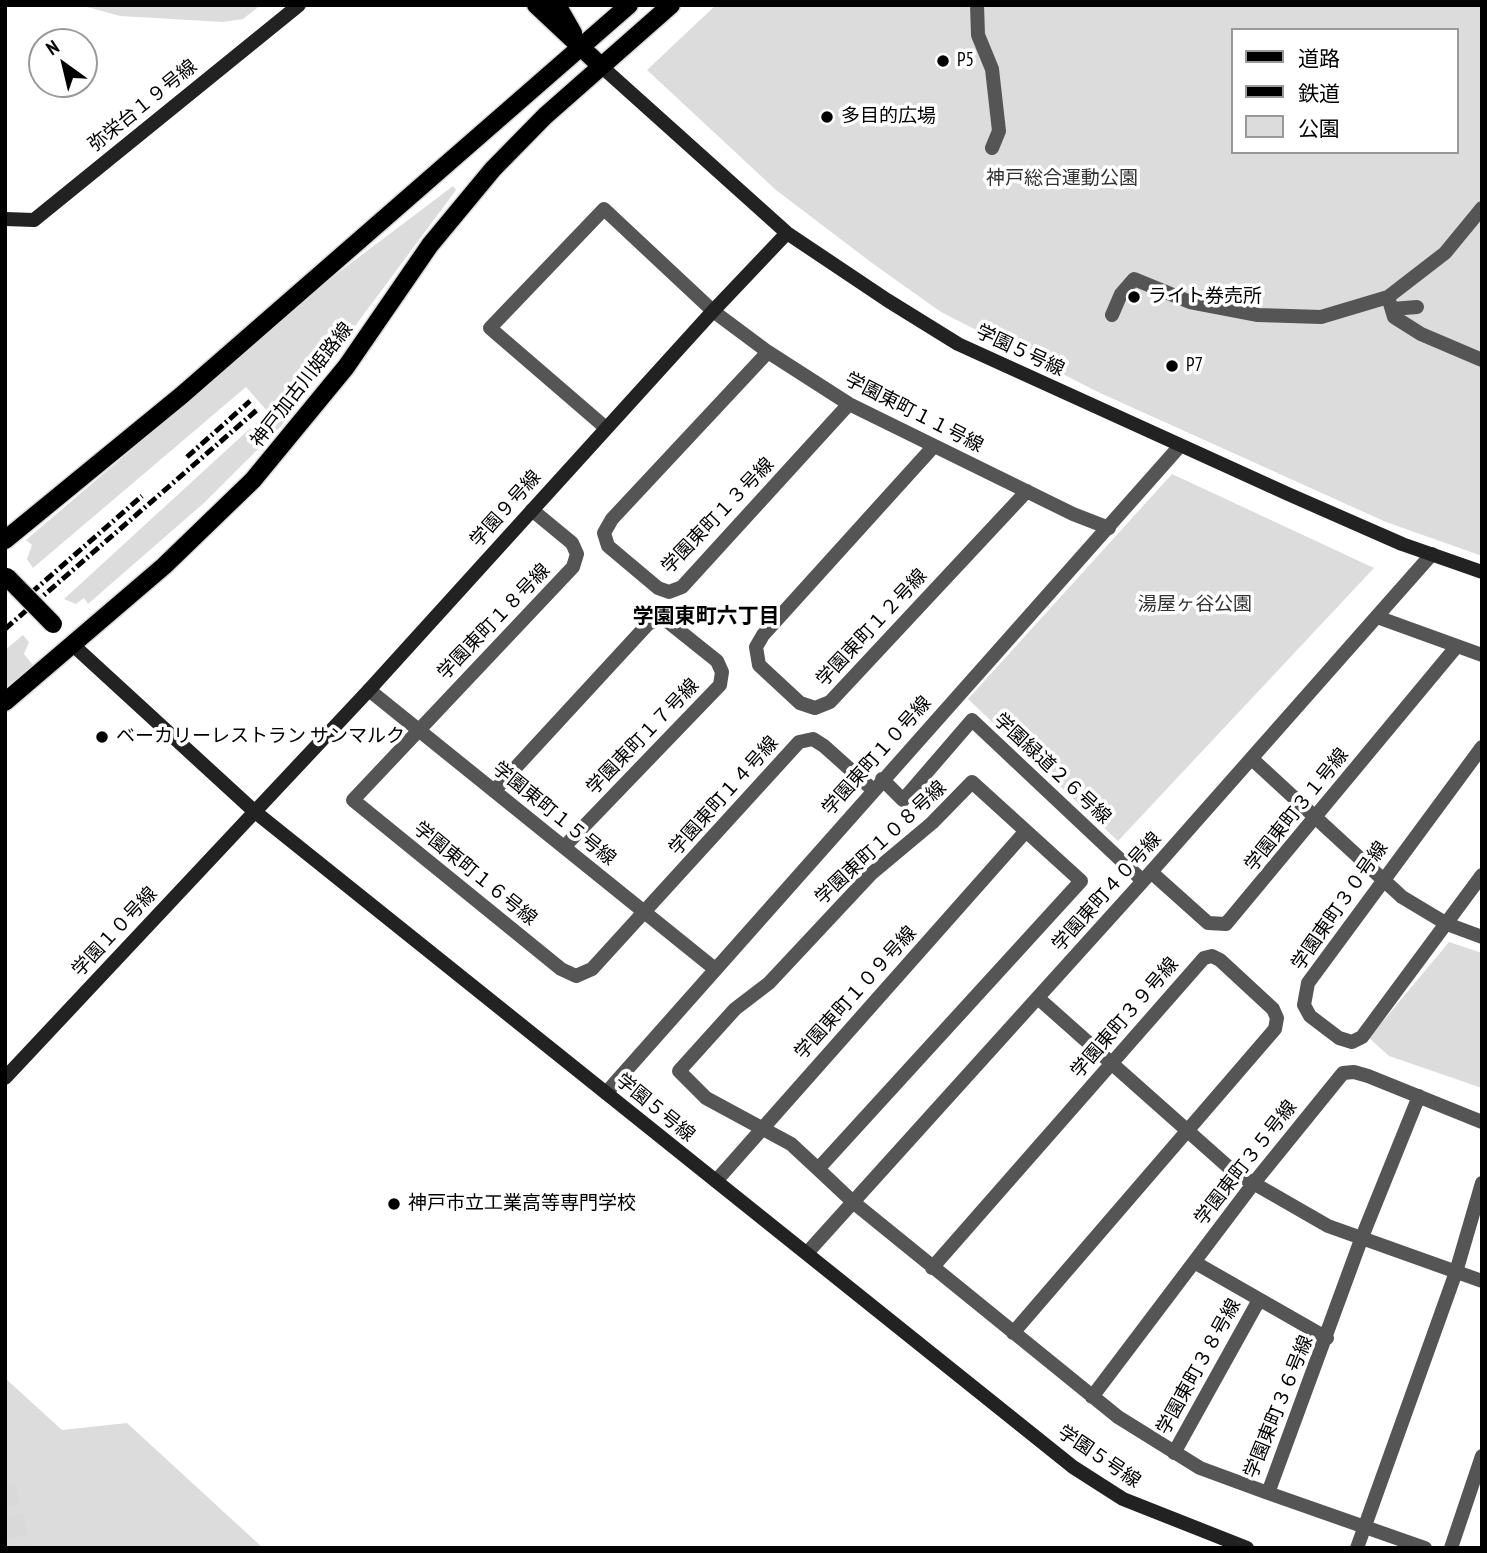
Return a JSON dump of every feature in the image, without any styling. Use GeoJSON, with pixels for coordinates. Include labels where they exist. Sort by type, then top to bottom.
{"type":"FeatureCollection","features":[{"type":"Feature","properties":{"kind":"main road"},"geometry":{"type":"LineString","coordinates":[[536,5],[601,66]]}},
{"type":"Feature","properties":{"kind":"main road"},"geometry":{"type":"LineString","coordinates":[[557,5],[581,47]]}},
{"type":"Feature","properties":{"kind":"main road"},"geometry":{"type":"LineString","coordinates":[[5,540],[182,395],[629,5]]}},
{"type":"Feature","properties":{"kind":"main road","name":"神戸加古川姫路線"},"geometry":{"type":"LineString","coordinates":[[5,702],[191,541],[253,480],[346,367],[430,245],[469,197],[527,133],[671,5]]}},
{"type":"Feature","properties":{"kind":"main road"},"geometry":{"type":"LineString","coordinates":[[6,576],[73,645]]}},
{"type":"Feature","properties":{"kind":"street","name":"弥栄台１９号線"},"geometry":{"type":"LineString","coordinates":[[5,219],[34,220],[299,5]]}},
{"type":"Feature","properties":{"kind":"street"},"geometry":{"type":"LineString","coordinates":[[977,5],[978,35],[992,69],[999,131],[992,148]]}},
{"type":"Feature","properties":{"kind":"street","name":"学園５号線"},"geometry":{"type":"LineString","coordinates":[[601,66],[787,233],[958,344],[1180,447],[1432,554],[1482,572]]}},
{"type":"Feature","properties":{"kind":"street"},"geometry":{"type":"LineString","coordinates":[[1390,303],[1445,253],[1482,208]]}},
{"type":"Feature","properties":{"kind":"street","name":"学園東町１１号線"},"geometry":{"type":"LineString","coordinates":[[606,428],[490,328],[604,209],[712,311],[768,352],[849,404],[1109,528]]}},
{"type":"Feature","properties":{"kind":"street","name":"学園９号線"},"geometry":{"type":"LineString","coordinates":[[254,811],[369,690],[712,311],[787,233]]}},
{"type":"Feature","properties":{"kind":"street"},"geometry":{"type":"LineString","coordinates":[[1112,314],[1121,294],[1137,276],[1162,293],[1217,310],[1334,318],[1390,303],[1418,307]]}},
{"type":"Feature","properties":{"kind":"street"},"geometry":{"type":"LineString","coordinates":[[1390,303],[1395,317],[1421,334],[1482,360]]}},
{"type":"Feature","properties":{"kind":"street","name":"学園東町１３号線"},"geometry":{"type":"LineString","coordinates":[[768,352],[612,519],[604,533],[608,546],[657,588],[669,592],[682,587],[849,404]]}},
{"type":"Feature","properties":{"kind":"street","name":"学園東町１２号線"},"geometry":{"type":"LineString","coordinates":[[934,446],[756,646],[759,665],[800,703],[815,709],[830,702],[1027,491]]}},
{"type":"Feature","properties":{"kind":"street","name":"学園東町１０号線"},"geometry":{"type":"LineString","coordinates":[[606,1093],[877,784],[1180,447]]}},
{"type":"Feature","properties":{"kind":"street","name":"学園東町１８号線"},"geometry":{"type":"LineString","coordinates":[[418,729],[573,567],[577,554],[572,543],[532,510]]}},
{"type":"Feature","properties":{"kind":"street","name":"学園東町４０号線"},"geometry":{"type":"LineString","coordinates":[[807,1253],[1147,877],[1432,554]]}},
{"type":"Feature","properties":{"kind":"street"},"geometry":{"type":"LineString","coordinates":[[1377,617],[1482,655]]}},
{"type":"Feature","properties":{"kind":"street","name":"学園東町１７号線"},"geometry":{"type":"LineString","coordinates":[[494,790],[648,624],[657,619],[667,621],[717,660],[722,672],[720,685],[564,847]]}},
{"type":"Feature","properties":{"kind":"street","name":"学園５号線"},"geometry":{"type":"LineString","coordinates":[[73,645],[254,811],[1073,1467],[1123,1499],[1247,1548]]}},
{"type":"Feature","properties":{"kind":"street","name":"学園東町３１号線"},"geometry":{"type":"LineString","coordinates":[[1147,877],[1208,923],[1226,924],[1457,646]]}},
{"type":"Feature","properties":{"kind":"street","name":"学園東町１５号線"},"geometry":{"type":"LineString","coordinates":[[369,690],[715,969]]}},
{"type":"Feature","properties":{"kind":"street","name":"学園緑道２６号線"},"geometry":{"type":"LineString","coordinates":[[877,784],[903,800],[972,720],[1147,877]]}},
{"type":"Feature","properties":{"kind":"street","name":"学園東町１６号線"},"geometry":{"type":"LineString","coordinates":[[418,729],[353,800],[561,969],[576,976],[592,969],[645,912]]}},
{"type":"Feature","properties":{"kind":"street","name":"学園東町１４号線"},"geometry":{"type":"LineString","coordinates":[[645,912],[799,742],[813,739],[877,784]]}},
{"type":"Feature","properties":{"kind":"street","name":"学園東町３０号線"},"geometry":{"type":"LineString","coordinates":[[1480,752],[1382,878],[1308,983],[1304,1005],[1310,1016],[1339,1038],[1352,1042],[1362,1037],[1482,875]]}},
{"type":"Feature","properties":{"kind":"street"},"geometry":{"type":"LineString","coordinates":[[1252,759],[1402,897],[1447,925],[1482,937]]}},
{"type":"Feature","properties":{"kind":"street","name":"学園東町１０８号線"},"geometry":{"type":"LineString","coordinates":[[818,1169],[1081,881],[972,782],[932,822],[871,874],[769,983],[735,1009],[679,1071],[706,1098],[791,1144],[853,1202]]}},
{"type":"Feature","properties":{"kind":"street","name":"学園１０号線"},"geometry":{"type":"LineString","coordinates":[[5,1078],[254,811]]}},
{"type":"Feature","properties":{"kind":"street","name":"学園東町１０９号線"},"geometry":{"type":"LineString","coordinates":[[716,1181],[1026,831]]}},
{"type":"Feature","properties":{"kind":"street","name":"学園東町３９号線"},"geometry":{"type":"LineString","coordinates":[[932,1268],[1204,958],[1212,956],[1220,960],[1273,1009],[1277,1018],[1275,1029],[1013,1333]]}},
{"type":"Feature","properties":{"kind":"street"},"geometry":{"type":"LineString","coordinates":[[1038,998],[1185,1132],[1253,1184],[1328,1226],[1482,1281]]}},
{"type":"Feature","properties":{"kind":"street","name":"学園東町３５号線"},"geometry":{"type":"LineString","coordinates":[[1092,1397],[1253,1184],[1343,1073],[1354,1072],[1482,1122]]}},
{"type":"Feature","properties":{"kind":"street","name":"学園東町３６号線"},"geometry":{"type":"LineString","coordinates":[[853,1202],[1092,1397],[1143,1435],[1211,1473],[1268,1493],[1362,1237],[1419,1096]]}},
{"type":"Feature","properties":{"kind":"street"},"geometry":{"type":"LineString","coordinates":[[1357,1548],[1456,1272],[1482,1184]]}},
{"type":"Feature","properties":{"kind":"street"},"geometry":{"type":"LineString","coordinates":[[1194,1262],[1327,1338]]}},
{"type":"Feature","properties":{"kind":"street","name":"学園東町３８号線"},"geometry":{"type":"LineString","coordinates":[[1174,1453],[1259,1300]]}},
{"type":"Feature","properties":{"kind":"street"},"geometry":{"type":"LineString","coordinates":[[1451,1548],[1482,1456]]}},
{"type":"Feature","properties":{"kind":"street"},"geometry":{"type":"LineString","coordinates":[[1268,1493],[1425,1548]]}},
{"type":"Feature","properties":{"kind":"green space"},"geometry":{"type":"Polygon","coordinates":[[[80,5],[261,5],[243,19],[223,22],[120,16],[80,5]]]}},
{"type":"Feature","properties":{"kind":"green space","name":"神戸総合運動公園"},"geometry":{"type":"Polygon","coordinates":[[[716,5],[1482,5],[1482,556],[1386,522],[1098,392],[941,312],[776,190],[647,70],[716,5]]]}},
{"type":"Feature","properties":{"kind":"green space"},"geometry":{"type":"Polygon","coordinates":[[[453,186],[456,190],[281,426],[205,502],[88,604],[84,598],[76,604],[64,599],[268,412],[246,387],[33,568],[27,559],[32,545],[26,540],[338,273],[453,186]]]}},
{"type":"Feature","properties":{"kind":"green space","name":"湯屋ヶ谷公園"},"geometry":{"type":"Polygon","coordinates":[[[1172,474],[1374,568],[1118,841],[968,699],[1172,474]]]}},
{"type":"Feature","properties":{"kind":"green space"},"geometry":{"type":"Polygon","coordinates":[[[23,635],[29,642],[24,654],[33,665],[5,688],[5,650],[23,635]]]}},
{"type":"Feature","properties":{"kind":"green space"},"geometry":{"type":"Polygon","coordinates":[[[1449,942],[1482,953],[1482,1088],[1389,1056],[1369,1038],[1449,942]]]}},
{"type":"Feature","properties":{"kind":"green space"},"geometry":{"type":"Polygon","coordinates":[[[5,1378],[62,1430],[127,1423],[263,1548],[5,1548],[5,1378]]]}},
{"type":"Feature","properties":{"kind":"tunnel"},"geometry":{"type":"LineString","coordinates":[[5,1486],[20,1548]]}},
{"type":"Feature","properties":{"kind":"railway"},"geometry":{"type":"LineString","coordinates":[[187,457],[250,401]]}},
{"type":"Feature","properties":{"kind":"railway"},"geometry":{"type":"LineString","coordinates":[[5,629],[258,409]]}},
{"type":"Feature","properties":{"kind":"railway"},"geometry":{"type":"LineString","coordinates":[[31,593],[142,496]]}},
{"type":"Feature","properties":{"kind":"place","name":"P5"},"geometry":{"type":"Point","coordinates":[943,61]}},
{"type":"Feature","properties":{"kind":"place","name":"多目的広場"},"geometry":{"type":"Point","coordinates":[827,117]}},
{"type":"Feature","properties":{"kind":"place","name":"ライト券売所"},"geometry":{"type":"Point","coordinates":[1134,297]}},
{"type":"Feature","properties":{"kind":"place","name":"P7"},"geometry":{"type":"Point","coordinates":[1172,366]}},
{"type":"Feature","properties":{"kind":"place","name":"ベーカリーレストラン サンマルク"},"geometry":{"type":"Point","coordinates":[102,737]}},
{"type":"Feature","properties":{"kind":"place","name":"神戸市立工業高等専門学校"},"geometry":{"type":"Point","coordinates":[394,1204]}},
{"type":"Feature","properties":{"kind":"district","name":"学園東町六丁目"},"geometry":{"type":"Point","coordinates":[706,617]}}]}
